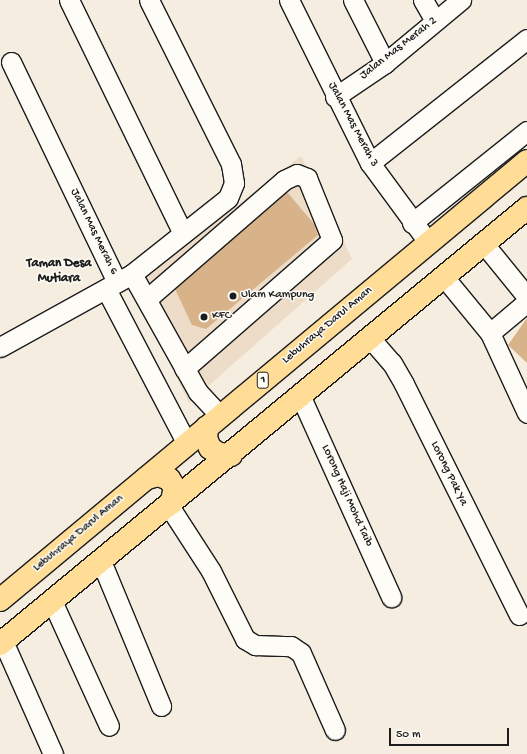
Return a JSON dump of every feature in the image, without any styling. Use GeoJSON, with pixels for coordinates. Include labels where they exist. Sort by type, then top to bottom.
{"type":"FeatureCollection","features":[{"type":"Feature","properties":{"kind":"highway","name":"Lebuhraya Darul Aman"},"geometry":{"type":"LineString","coordinates":[[0,600],[527,161]]}},
{"type":"Feature","properties":{"kind":"highway"},"geometry":{"type":"LineString","coordinates":[[2,643],[527,208]]}},
{"type":"Feature","properties":{"kind":"highway"},"geometry":{"type":"LineString","coordinates":[[213,422],[206,438],[210,448],[219,454],[230,455]]}},
{"type":"Feature","properties":{"kind":"highway"},"geometry":{"type":"LineString","coordinates":[[147,478],[158,475],[168,479],[175,494],[170,505]]}},
{"type":"Feature","properties":{"kind":"street"},"geometry":{"type":"LineString","coordinates":[[69,0],[183,234]]}},
{"type":"Feature","properties":{"kind":"street"},"geometry":{"type":"LineString","coordinates":[[118,282],[183,234],[228,198],[234,183],[230,164],[149,0]]}},
{"type":"Feature","properties":{"kind":"street","name":"Jalan Mas Merah 3"},"geometry":{"type":"LineString","coordinates":[[289,0],[370,163],[412,223],[428,242]]}},
{"type":"Feature","properties":{"kind":"street"},"geometry":{"type":"LineString","coordinates":[[353,0],[385,63]]}},
{"type":"Feature","properties":{"kind":"street"},"geometry":{"type":"LineString","coordinates":[[423,0],[435,21]]}},
{"type":"Feature","properties":{"kind":"street","name":"Jalan Mas Merah 2"},"geometry":{"type":"LineString","coordinates":[[336,97],[385,63],[461,0]]}},
{"type":"Feature","properties":{"kind":"street"},"geometry":{"type":"LineString","coordinates":[[370,163],[527,39]]}},
{"type":"Feature","properties":{"kind":"street","name":"Jalan Mas Merah 6"},"geometry":{"type":"LineString","coordinates":[[1,344],[118,282],[11,62]]}},
{"type":"Feature","properties":{"kind":"street"},"geometry":{"type":"LineString","coordinates":[[412,223],[527,131]]}},
{"type":"Feature","properties":{"kind":"street"},"geometry":{"type":"LineString","coordinates":[[148,298],[284,180],[297,174],[307,178],[332,240],[184,369]]}},
{"type":"Feature","properties":{"kind":"street"},"geometry":{"type":"LineString","coordinates":[[484,244],[527,297]]}},
{"type":"Feature","properties":{"kind":"street"},"geometry":{"type":"LineString","coordinates":[[444,277],[490,332],[527,413]]}},
{"type":"Feature","properties":{"kind":"street"},"geometry":{"type":"LineString","coordinates":[[118,282],[148,298],[213,422]]}},
{"type":"Feature","properties":{"kind":"street"},"geometry":{"type":"LineString","coordinates":[[118,282],[187,444]]}},
{"type":"Feature","properties":{"kind":"street"},"geometry":{"type":"LineString","coordinates":[[490,332],[527,302]]}},
{"type":"Feature","properties":{"kind":"street","name":"Lorong Pak Ya"},"geometry":{"type":"LineString","coordinates":[[370,338],[392,363],[404,384],[519,615]]}},
{"type":"Feature","properties":{"kind":"street","name":"Lorong Haji Mohd Taib"},"geometry":{"type":"LineString","coordinates":[[300,395],[391,597]]}},
{"type":"Feature","properties":{"kind":"street"},"geometry":{"type":"LineString","coordinates":[[170,505],[211,571],[245,639],[256,645],[291,646],[301,653],[335,730]]}},
{"type":"Feature","properties":{"kind":"street"},"geometry":{"type":"LineString","coordinates":[[102,561],[161,706]]}},
{"type":"Feature","properties":{"kind":"street"},"geometry":{"type":"LineString","coordinates":[[52,601],[109,726]]}},
{"type":"Feature","properties":{"kind":"street"},"geometry":{"type":"LineString","coordinates":[[2,643],[52,754]]}},
{"type":"Feature","properties":{"kind":"shaded area"},"geometry":{"type":"Polygon","coordinates":[[[301,156],[352,259],[189,403],[132,286],[301,156]]]}},
{"type":"Feature","properties":{"kind":"building"},"geometry":{"type":"Polygon","coordinates":[[[287,192],[314,224],[318,235],[206,329],[192,325],[175,289],[287,192]]]}},
{"type":"Feature","properties":{"kind":"building"},"geometry":{"type":"Polygon","coordinates":[[[527,318],[527,363],[508,345],[527,318]]]}},
{"type":"Feature","properties":{"kind":"place","name":"Ulam Kampung"},"geometry":{"type":"Point","coordinates":[233,296]}},
{"type":"Feature","properties":{"kind":"place","name":"KFC"},"geometry":{"type":"Point","coordinates":[204,317]}},
{"type":"Feature","properties":{"kind":"district","name":"Taman Desa Mutiara"},"geometry":{"type":"Point","coordinates":[59,272]}}]}
